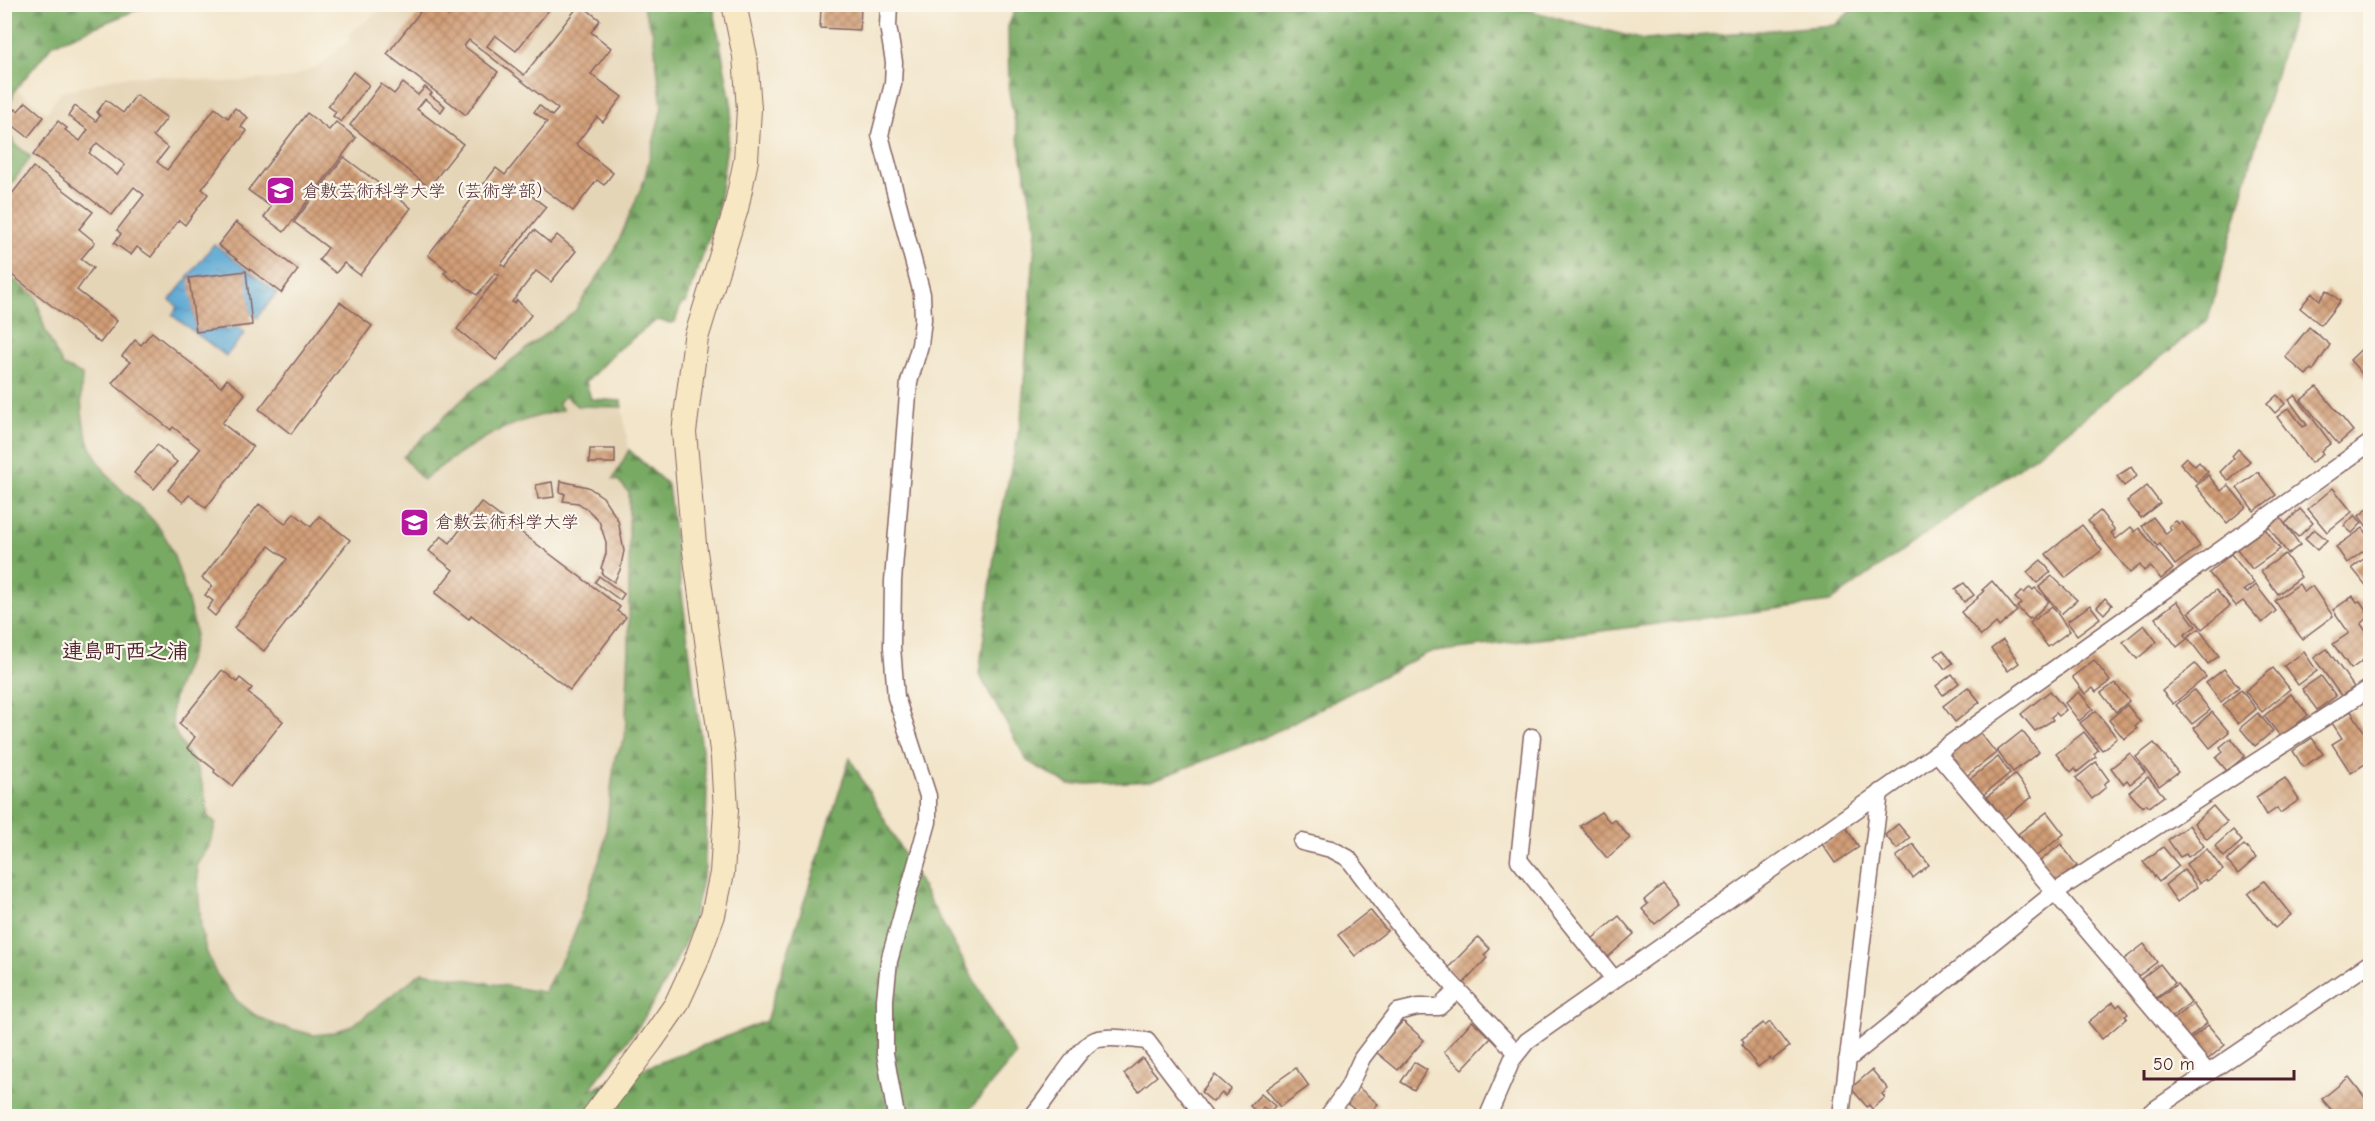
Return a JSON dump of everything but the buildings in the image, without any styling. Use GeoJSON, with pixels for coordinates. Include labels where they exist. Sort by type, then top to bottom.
{"type":"FeatureCollection","features":[{"type":"Feature","properties":{"kind":"street"},"geometry":{"type":"LineString","coordinates":[[594,1116],[676,1005],[695,964],[713,915],[722,873],[726,810],[723,758],[694,544],[684,432],[696,338],[736,208],[746,160],[749,109],[745,56],[734,4]]}},
{"type":"Feature","properties":{"kind":"street"},"geometry":{"type":"LineString","coordinates":[[889,4],[888,26],[894,62],[893,84],[880,135],[922,294],[923,319],[920,345],[909,382],[893,581],[892,647],[896,697],[928,796],[928,822],[889,961],[885,999],[885,1053],[896,1116]]}},
{"type":"Feature","properties":{"kind":"street"},"geometry":{"type":"LineString","coordinates":[[1488,1116],[1512,1060],[1527,1041],[1937,753],[2370,443]]}},
{"type":"Feature","properties":{"kind":"street"},"geometry":{"type":"LineString","coordinates":[[1847,1060],[2055,892],[2370,688]]}},
{"type":"Feature","properties":{"kind":"street"},"geometry":{"type":"LineString","coordinates":[[1532,737],[1519,860],[1614,979]]}},
{"type":"Feature","properties":{"kind":"street"},"geometry":{"type":"LineString","coordinates":[[1937,753],[2208,1073]]}},
{"type":"Feature","properties":{"kind":"street"},"geometry":{"type":"LineString","coordinates":[[1841,1116],[1880,792]]}},
{"type":"Feature","properties":{"kind":"street"},"geometry":{"type":"LineString","coordinates":[[1302,842],[1331,849],[1348,858],[1408,937],[1517,1053]]}},
{"type":"Feature","properties":{"kind":"street"},"geometry":{"type":"LineString","coordinates":[[2145,1116],[2370,963]]}},
{"type":"Feature","properties":{"kind":"street"},"geometry":{"type":"LineString","coordinates":[[1328,1116],[1348,1088],[1362,1058],[1397,1012],[1418,1007],[1439,1007],[1458,990]]}},
{"type":"Feature","properties":{"kind":"street"},"geometry":{"type":"LineString","coordinates":[[1032,1116],[1094,1040],[1117,1038],[1147,1041],[1204,1116]]}},
{"type":"Feature","properties":{"kind":"shaded area","name":"倉敷芸術科学大学"},"geometry":{"type":"Polygon","coordinates":[[[386,5],[713,5],[732,108],[718,212],[686,303],[681,304],[675,322],[657,320],[615,352],[586,382],[591,399],[621,401],[629,450],[668,485],[707,788],[705,868],[690,931],[669,976],[622,1050],[543,989],[423,972],[353,1025],[332,1033],[314,1035],[276,1025],[255,1015],[236,1000],[215,972],[206,950],[201,928],[197,864],[209,846],[209,818],[197,770],[180,745],[172,719],[178,689],[191,649],[173,554],[164,533],[146,511],[107,474],[87,439],[81,417],[81,375],[63,367],[45,330],[36,297],[5,272],[5,193],[31,157],[15,144],[10,136],[7,114],[17,90],[47,112],[61,92],[115,78],[153,75],[222,82],[290,78],[320,65],[350,40],[347,36],[386,5]]]}},
{"type":"Feature","properties":{"kind":"green space"},"geometry":{"type":"Polygon","coordinates":[[[5,4],[149,5],[53,44],[15,90],[7,114],[10,135],[15,144],[31,157],[5,193],[5,4]]]}},
{"type":"Feature","properties":{"kind":"green space"},"geometry":{"type":"Polygon","coordinates":[[[642,5],[713,5],[732,108],[718,212],[686,303],[681,304],[675,322],[657,320],[615,352],[586,382],[591,399],[621,401],[622,407],[577,406],[565,396],[558,403],[563,410],[523,421],[488,436],[423,480],[403,457],[469,393],[575,311],[614,252],[644,181],[662,107],[653,33],[642,5]]]}},
{"type":"Feature","properties":{"kind":"green space"},"geometry":{"type":"Polygon","coordinates":[[[1017,5],[1508,5],[1644,40],[1835,25],[1857,5],[2296,5],[2208,320],[2043,450],[1830,602],[1427,653],[1263,738],[1151,781],[1069,785],[1027,761],[979,674],[997,534],[1021,421],[1036,229],[1009,92],[1008,27],[1017,5]]]}},
{"type":"Feature","properties":{"kind":"green space"},"geometry":{"type":"Polygon","coordinates":[[[4,272],[36,297],[45,330],[63,366],[82,375],[81,401],[84,427],[99,463],[160,529],[175,561],[195,633],[175,695],[173,724],[178,738],[199,775],[209,818],[216,823],[209,847],[197,864],[201,928],[206,950],[215,972],[236,1000],[255,1015],[276,1025],[314,1035],[332,1033],[353,1025],[422,972],[544,992],[572,940],[604,847],[615,757],[625,740],[629,646],[629,493],[619,481],[613,479],[629,450],[668,485],[707,788],[705,868],[690,931],[669,976],[641,1023],[589,1090],[766,1021],[850,758],[1016,1055],[964,1116],[5,1116],[4,272]]]}},
{"type":"Feature","properties":{"kind":"water"},"geometry":{"type":"Polygon","coordinates":[[[214,244],[277,293],[257,318],[250,312],[245,271],[190,278],[196,332],[237,327],[245,333],[226,356],[172,315],[178,307],[170,300],[214,244]]]}},
{"type":"Feature","properties":{"kind":"place","name":"倉敷芸術科学大学（芸術学部）"},"geometry":{"type":"Point","coordinates":[281,191]}},
{"type":"Feature","properties":{"kind":"place","name":"倉敷芸術科学大学"},"geometry":{"type":"Point","coordinates":[414,522]}},
{"type":"Feature","properties":{"kind":"district","name":"連島町西之浦"},"geometry":{"type":"Point","coordinates":[125,651]}}]}
